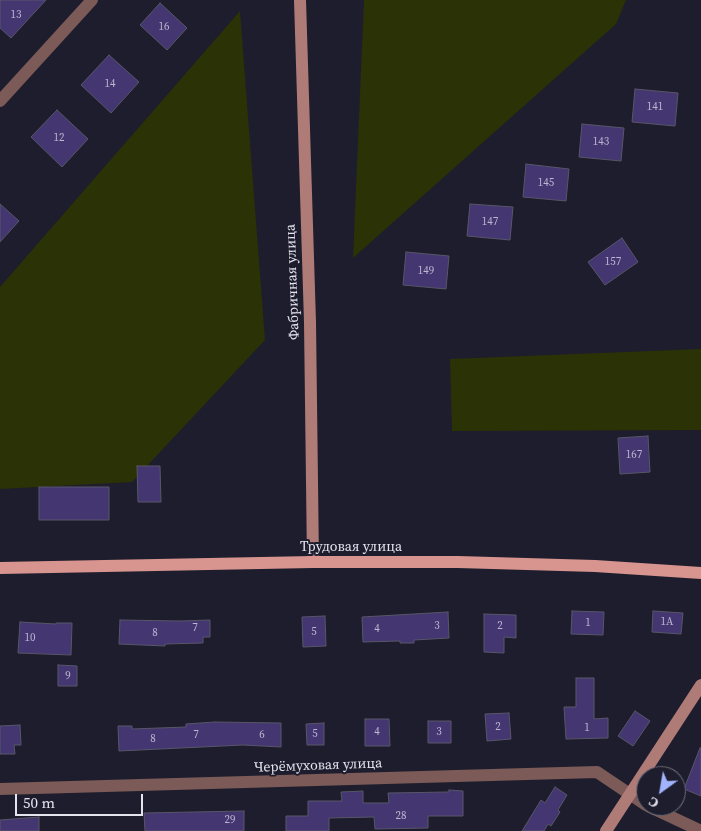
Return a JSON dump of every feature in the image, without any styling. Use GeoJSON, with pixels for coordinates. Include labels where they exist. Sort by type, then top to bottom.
{"type":"FeatureCollection","features":[{"type":"Feature","properties":{"kind":"main road","name":"Трудовая улица"},"geometry":{"type":"LineString","coordinates":[[0,568],[313,562],[458,562],[595,566],[701,573]]}},
{"type":"Feature","properties":{"kind":"street"},"geometry":{"type":"LineString","coordinates":[[0,101],[92,0]]}},
{"type":"Feature","properties":{"kind":"street","name":"Фабричная улица"},"geometry":{"type":"LineString","coordinates":[[300,0],[310,322],[313,562]]}},
{"type":"Feature","properties":{"kind":"street"},"geometry":{"type":"LineString","coordinates":[[606,831],[701,686]]}},
{"type":"Feature","properties":{"kind":"street","name":"Черёмуховая улица"},"geometry":{"type":"LineString","coordinates":[[0,789],[596,772],[636,800]]}},
{"type":"Feature","properties":{"kind":"street","name":"Черёмуховая улица"},"geometry":{"type":"LineString","coordinates":[[669,816],[701,831]]}},
{"type":"Feature","properties":{"kind":"green space"},"geometry":{"type":"Polygon","coordinates":[[[364,0],[626,0],[616,24],[353,258],[364,0]]]}},
{"type":"Feature","properties":{"kind":"green space"},"geometry":{"type":"Polygon","coordinates":[[[240,11],[265,340],[132,482],[0,489],[0,287],[240,11]]]}},
{"type":"Feature","properties":{"kind":"green space"},"geometry":{"type":"Polygon","coordinates":[[[701,349],[701,430],[452,431],[450,359],[701,349]]]}},
{"type":"Feature","properties":{"kind":"building"},"geometry":{"type":"Polygon","coordinates":[[[0,0],[46,0],[11,38],[0,28],[0,0]]]}},
{"type":"Feature","properties":{"kind":"building"},"geometry":{"type":"Polygon","coordinates":[[[160,3],[187,28],[167,50],[140,25],[160,3]]]}},
{"type":"Feature","properties":{"kind":"building"},"geometry":{"type":"Polygon","coordinates":[[[109,55],[139,82],[111,113],[81,85],[109,55]]]}},
{"type":"Feature","properties":{"kind":"building"},"geometry":{"type":"Polygon","coordinates":[[[635,89],[678,93],[675,126],[632,122],[635,89]]]}},
{"type":"Feature","properties":{"kind":"building"},"geometry":{"type":"Polygon","coordinates":[[[57,110],[88,139],[62,167],[31,137],[57,110]]]}},
{"type":"Feature","properties":{"kind":"building"},"geometry":{"type":"Polygon","coordinates":[[[582,124],[624,128],[621,161],[579,157],[582,124]]]}},
{"type":"Feature","properties":{"kind":"building"},"geometry":{"type":"Polygon","coordinates":[[[526,164],[569,169],[566,201],[523,197],[526,164]]]}},
{"type":"Feature","properties":{"kind":"building"},"geometry":{"type":"Polygon","coordinates":[[[0,204],[19,221],[0,242],[0,204]]]}},
{"type":"Feature","properties":{"kind":"building"},"geometry":{"type":"Polygon","coordinates":[[[470,204],[513,207],[510,240],[467,236],[470,204]]]}},
{"type":"Feature","properties":{"kind":"building"},"geometry":{"type":"Polygon","coordinates":[[[622,238],[638,262],[605,285],[588,262],[622,238]]]}},
{"type":"Feature","properties":{"kind":"building"},"geometry":{"type":"Polygon","coordinates":[[[406,252],[449,256],[446,289],[403,285],[406,252]]]}},
{"type":"Feature","properties":{"kind":"building"},"geometry":{"type":"Polygon","coordinates":[[[648,436],[650,472],[620,474],[618,438],[648,436]]]}},
{"type":"Feature","properties":{"kind":"building"},"geometry":{"type":"Polygon","coordinates":[[[137,466],[160,466],[161,502],[138,502],[137,466]]]}},
{"type":"Feature","properties":{"kind":"building"},"geometry":{"type":"Polygon","coordinates":[[[39,487],[109,487],[109,520],[39,520],[39,487]]]}},
{"type":"Feature","properties":{"kind":"building"},"geometry":{"type":"Polygon","coordinates":[[[572,611],[604,612],[603,635],[571,634],[572,611]]]}},
{"type":"Feature","properties":{"kind":"building"},"geometry":{"type":"Polygon","coordinates":[[[653,611],[683,613],[681,634],[652,632],[653,611]]]}},
{"type":"Feature","properties":{"kind":"building"},"geometry":{"type":"Polygon","coordinates":[[[448,612],[449,638],[414,640],[414,643],[400,643],[400,641],[363,642],[362,617],[448,612]]]}},
{"type":"Feature","properties":{"kind":"building"},"geometry":{"type":"Polygon","coordinates":[[[484,614],[516,615],[516,638],[504,637],[504,653],[484,652],[484,614]]]}},
{"type":"Feature","properties":{"kind":"building"},"geometry":{"type":"Polygon","coordinates":[[[325,616],[326,646],[303,647],[302,617],[325,616]]]}},
{"type":"Feature","properties":{"kind":"building"},"geometry":{"type":"Polygon","coordinates":[[[120,620],[210,620],[210,637],[203,637],[203,643],[165,644],[165,646],[119,644],[120,620]]]}},
{"type":"Feature","properties":{"kind":"building"},"geometry":{"type":"Polygon","coordinates":[[[20,622],[72,623],[71,655],[18,653],[20,622]]]}},
{"type":"Feature","properties":{"kind":"building"},"geometry":{"type":"Polygon","coordinates":[[[58,665],[77,666],[77,686],[58,686],[58,665]]]}},
{"type":"Feature","properties":{"kind":"building"},"geometry":{"type":"Polygon","coordinates":[[[576,678],[594,678],[594,719],[608,718],[608,738],[566,739],[564,707],[576,707],[576,678]]]}},
{"type":"Feature","properties":{"kind":"building"},"geometry":{"type":"Polygon","coordinates":[[[635,711],[650,721],[633,746],[618,736],[635,711]]]}},
{"type":"Feature","properties":{"kind":"building"},"geometry":{"type":"Polygon","coordinates":[[[509,713],[511,739],[487,741],[485,714],[509,713]]]}},
{"type":"Feature","properties":{"kind":"building"},"geometry":{"type":"Polygon","coordinates":[[[365,719],[389,719],[390,746],[365,746],[365,719]]]}},
{"type":"Feature","properties":{"kind":"building"},"geometry":{"type":"Polygon","coordinates":[[[428,721],[451,721],[451,743],[428,743],[428,721]]]}},
{"type":"Feature","properties":{"kind":"building"},"geometry":{"type":"Polygon","coordinates":[[[215,722],[281,723],[281,747],[243,745],[119,751],[118,726],[132,726],[132,729],[186,727],[186,724],[215,722]]]}},
{"type":"Feature","properties":{"kind":"building"},"geometry":{"type":"Polygon","coordinates":[[[324,723],[324,745],[307,745],[306,724],[324,723]]]}},
{"type":"Feature","properties":{"kind":"building"},"geometry":{"type":"Polygon","coordinates":[[[20,725],[21,745],[14,745],[15,754],[0,754],[0,726],[20,725]]]}},
{"type":"Feature","properties":{"kind":"building"},"geometry":{"type":"Polygon","coordinates":[[[701,748],[701,796],[686,790],[686,784],[701,748]]]}},
{"type":"Feature","properties":{"kind":"building"},"geometry":{"type":"Polygon","coordinates":[[[555,787],[567,795],[558,810],[560,812],[551,826],[548,824],[544,831],[522,831],[541,800],[545,803],[555,787]]]}},
{"type":"Feature","properties":{"kind":"building"},"geometry":{"type":"Polygon","coordinates":[[[449,790],[463,791],[463,816],[428,816],[428,828],[375,829],[374,817],[329,818],[329,831],[286,831],[286,816],[308,816],[308,801],[342,801],[341,792],[363,791],[363,803],[389,803],[388,793],[449,792],[449,790]]]}},
{"type":"Feature","properties":{"kind":"building"},"geometry":{"type":"Polygon","coordinates":[[[244,811],[244,831],[145,831],[144,813],[244,811]]]}},
{"type":"Feature","properties":{"kind":"building"},"geometry":{"type":"Polygon","coordinates":[[[39,817],[39,831],[0,831],[0,820],[39,817]]]}}]}
